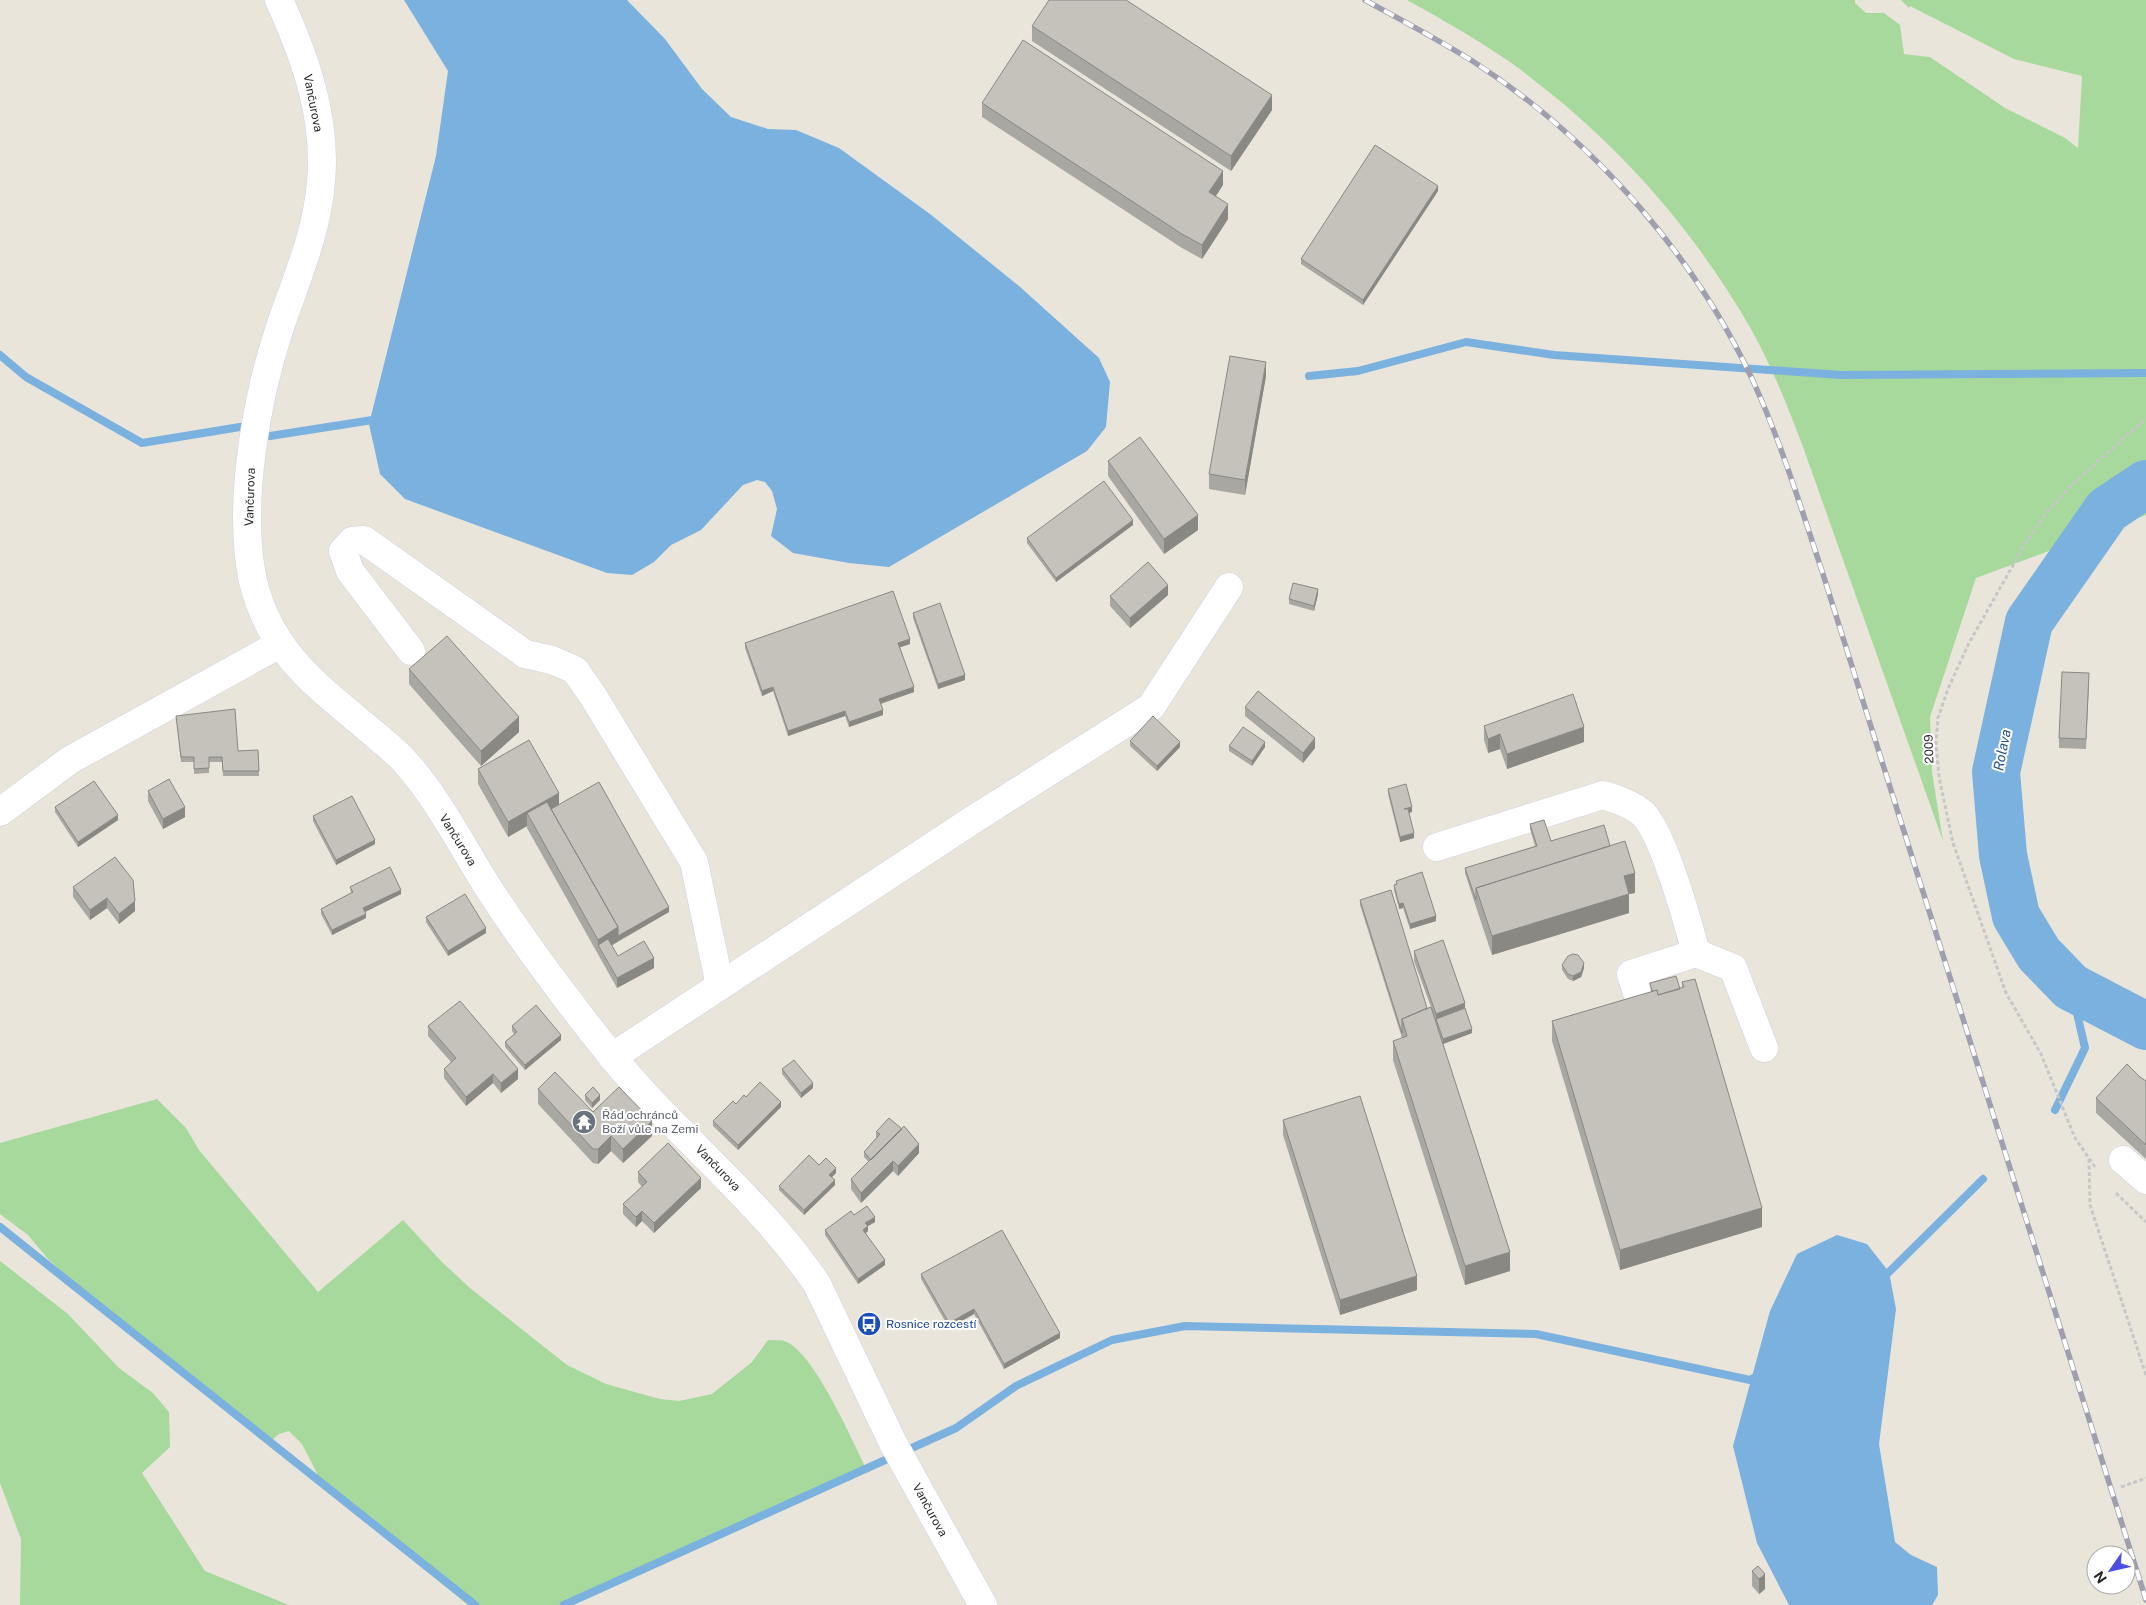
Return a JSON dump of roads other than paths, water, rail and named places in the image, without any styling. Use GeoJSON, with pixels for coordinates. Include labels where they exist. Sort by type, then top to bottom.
{"type":"FeatureCollection","features":[{"type":"Feature","properties":{"kind":"street","name":"Vančurova"},"geometry":{"type":"LineString","coordinates":[[279,0],[298,45],[313,88],[322,165],[318,207],[312,232],[266,374],[257,417],[251,460],[248,504],[250,564],[260,604],[280,644],[309,680],[405,762],[425,787],[494,896],[550,977],[612,1057],[754,1206],[802,1263],[817,1284],[893,1444],[983,1605]]}},
{"type":"Feature","properties":{"kind":"street"},"geometry":{"type":"LineString","coordinates":[[411,651],[350,571],[343,550],[352,541],[364,540],[526,654],[552,660],[575,670],[594,696],[694,862],[720,986]]}},
{"type":"Feature","properties":{"kind":"street"},"geometry":{"type":"LineString","coordinates":[[612,1057],[963,826],[1151,707],[1229,588]]}},
{"type":"Feature","properties":{"kind":"street"},"geometry":{"type":"LineString","coordinates":[[0,812],[70,760],[280,644]]}},
{"type":"Feature","properties":{"kind":"street"},"geometry":{"type":"LineString","coordinates":[[1437,848],[1603,795],[1620,800],[1642,813],[1653,829],[1664,852],[1696,953]]}},
{"type":"Feature","properties":{"kind":"street"},"geometry":{"type":"LineString","coordinates":[[1640,1005],[1631,974],[1696,953],[1733,968],[1764,1048]]}},
{"type":"Feature","properties":{"kind":"street"},"geometry":{"type":"LineString","coordinates":[[2123,1160],[2146,1180]]}},
{"type":"Feature","properties":{"kind":"water"},"geometry":{"type":"Polygon","coordinates":[[[404,0],[627,0],[665,39],[702,89],[731,117],[768,129],[796,130],[839,148],[930,214],[1019,286],[1099,358],[1110,382],[1106,427],[1087,451],[889,567],[849,563],[793,553],[771,536],[777,509],[772,491],[765,482],[757,480],[743,485],[701,530],[671,545],[654,562],[632,575],[607,573],[405,499],[380,474],[369,424],[436,156],[448,71],[404,0]]]}},
{"type":"Feature","properties":{"kind":"water"},"geometry":{"type":"Polygon","coordinates":[[[1837,1235],[1867,1244],[1889,1272],[1896,1309],[1879,1444],[1895,1542],[1911,1555],[1937,1567],[1938,1595],[1932,1605],[1789,1605],[1757,1543],[1733,1446],[1770,1311],[1797,1254],[1837,1235]]]}},
{"type":"Feature","properties":{"kind":"waterway"},"geometry":{"type":"LineString","coordinates":[[1309,376],[1358,371],[1466,342],[1554,355],[1841,375],[2146,373]]}},
{"type":"Feature","properties":{"kind":"waterway"},"geometry":{"type":"LineString","coordinates":[[0,355],[26,377],[142,443],[240,427]]}},
{"type":"Feature","properties":{"kind":"waterway"},"geometry":{"type":"LineString","coordinates":[[270,436],[379,419]]}},
{"type":"Feature","properties":{"kind":"waterway","name":"Rolava"},"geometry":{"type":"LineString","coordinates":[[2146,484],[2107,510],[2029,622],[1996,772],[2003,855],[2016,916],[2039,954],[2071,987],[2146,1026]]}},
{"type":"Feature","properties":{"kind":"waterway"},"geometry":{"type":"LineString","coordinates":[[2055,1110],[2085,1048],[2071,987]]}},
{"type":"Feature","properties":{"kind":"waterway"},"geometry":{"type":"LineString","coordinates":[[1882,1279],[1983,1179]]}},
{"type":"Feature","properties":{"kind":"waterway"},"geometry":{"type":"LineString","coordinates":[[0,1227],[475,1605]]}},
{"type":"Feature","properties":{"kind":"waterway"},"geometry":{"type":"LineString","coordinates":[[564,1605],[956,1428],[1016,1386],[1112,1340],[1185,1326],[1536,1334],[1750,1380],[1757,1376]]}},
{"type":"Feature","properties":{"kind":"railway"},"geometry":{"type":"LineString","coordinates":[[1365,0],[1474,62],[1519,94],[1562,129],[1603,168],[1642,210],[1677,254],[1709,301],[1737,349],[1761,399],[1778,441],[1822,571],[2146,1600]]}},
{"type":"Feature","properties":{"kind":"place","name":"Řád ochránců Boží vůle na Zemi"},"geometry":{"type":"Point","coordinates":[584,1122]}},
{"type":"Feature","properties":{"kind":"place","name":"Rosnice rozcestí"},"geometry":{"type":"Point","coordinates":[869,1324]}}]}
